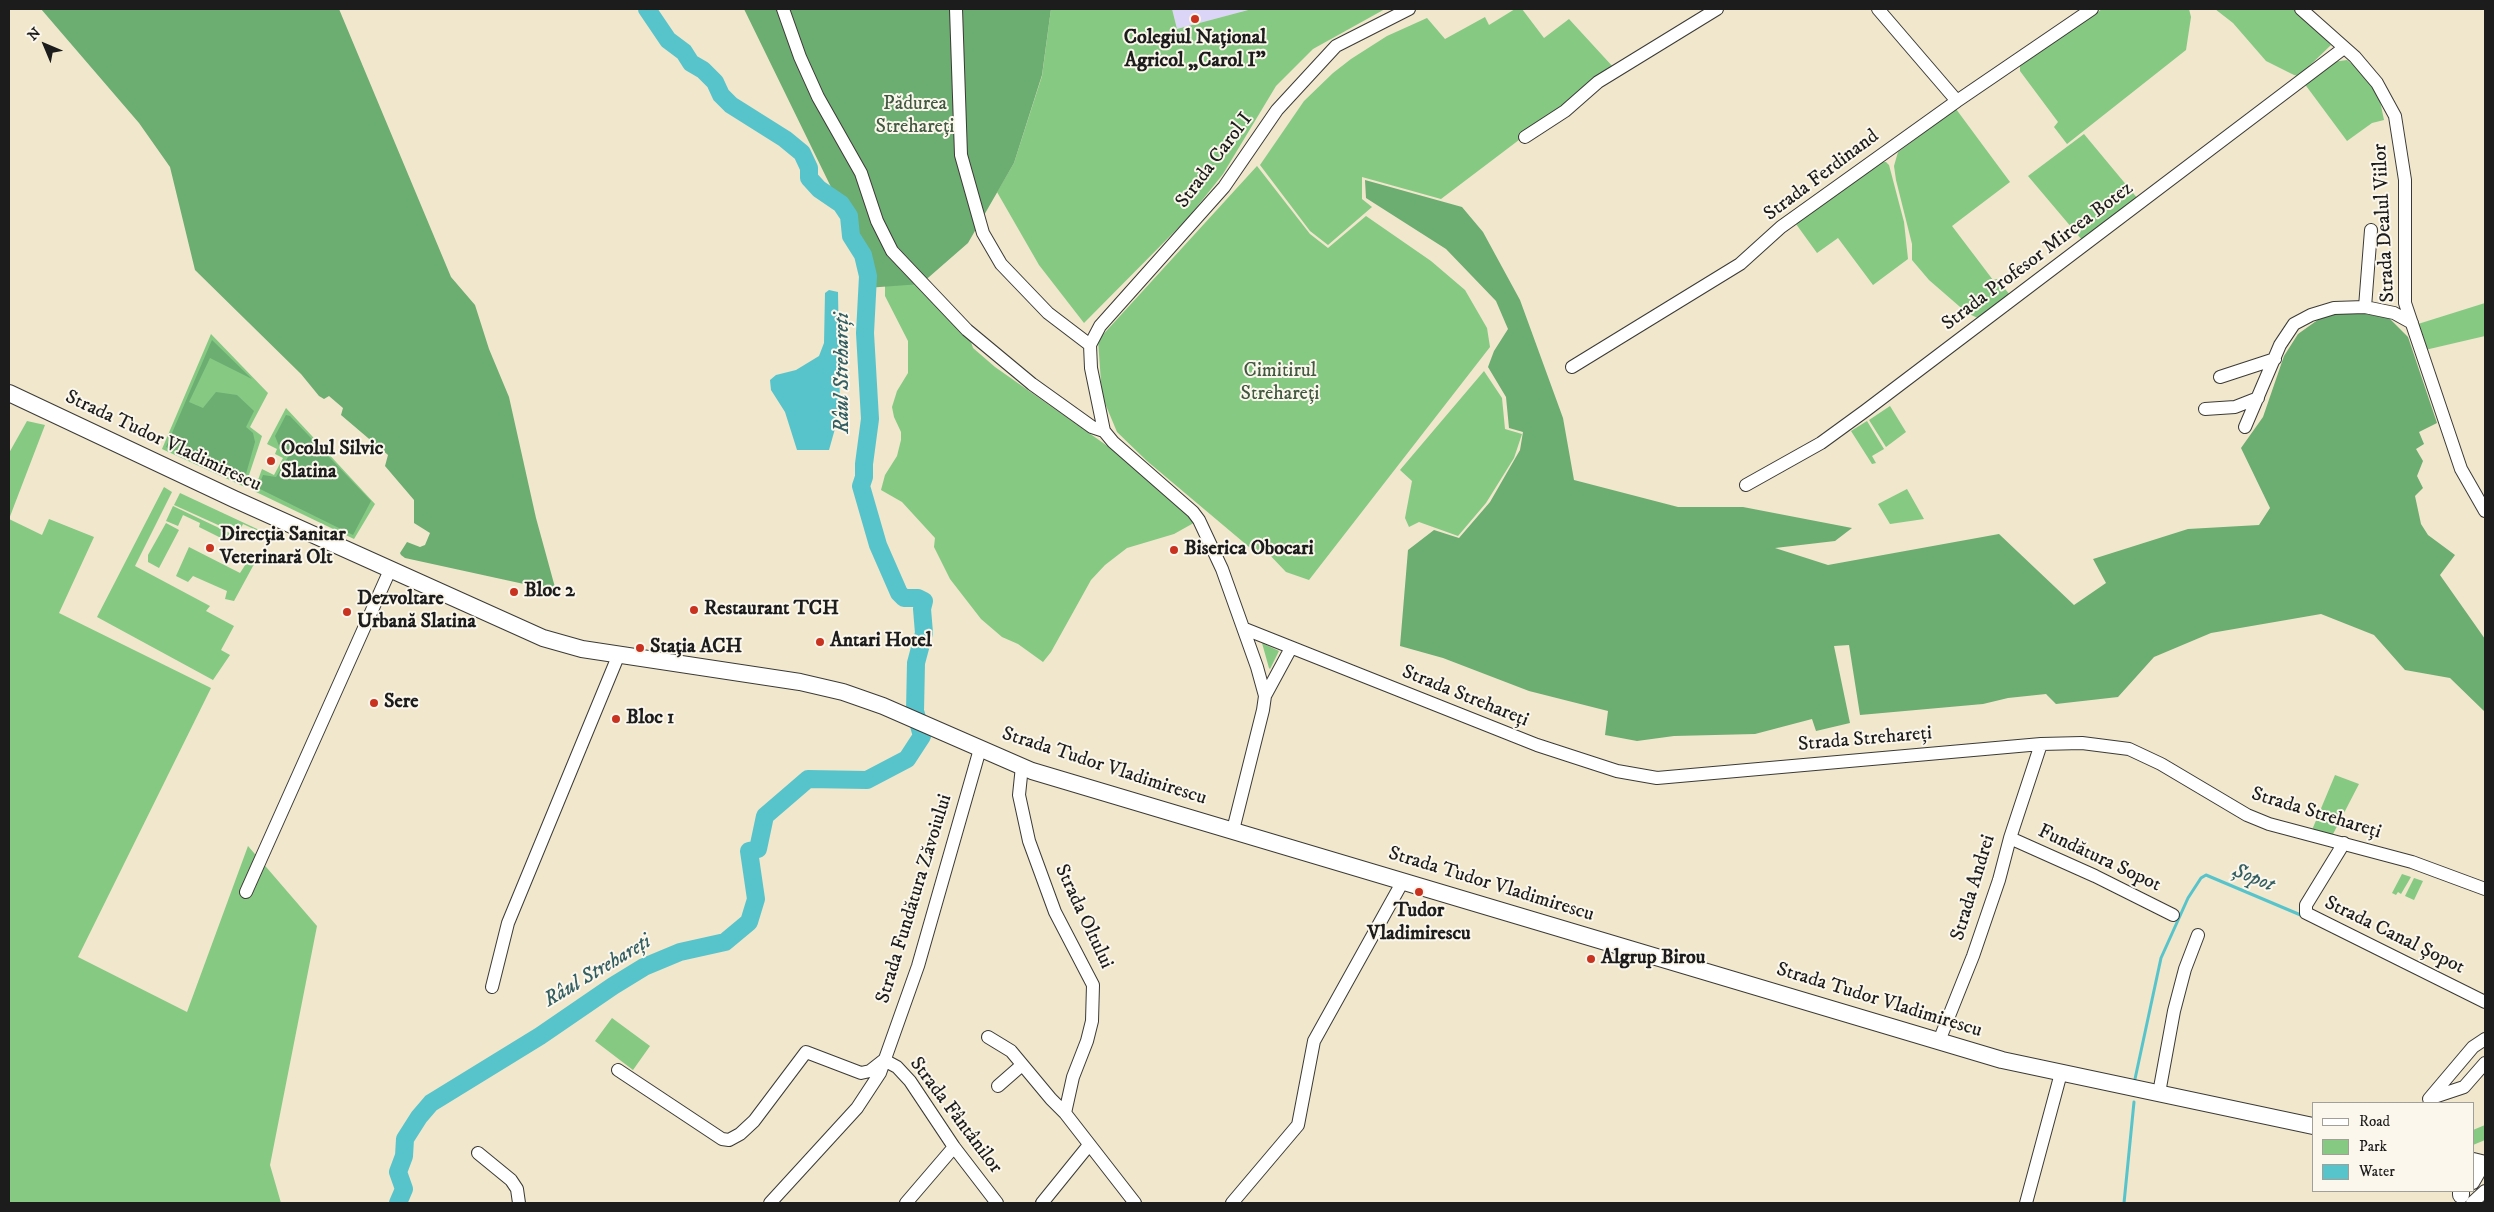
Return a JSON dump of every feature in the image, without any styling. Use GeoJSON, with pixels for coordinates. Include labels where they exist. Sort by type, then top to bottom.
{"type":"FeatureCollection","features":[{"type":"Feature","properties":{"kind":"main road","name":"Strada Tudor Vladimirescu"},"geometry":{"type":"LineString","coordinates":[[9,393],[390,570],[543,638],[582,649],[800,682],[843,692],[883,706],[980,750],[1022,766],[2002,1060],[2312,1126]]}},
{"type":"Feature","properties":{"kind":"street"},"geometry":{"type":"LineString","coordinates":[[783,9],[800,57],[818,97],[861,173],[877,221],[892,251],[967,330],[1032,384],[1092,427],[1104,431]]}},
{"type":"Feature","properties":{"kind":"street"},"geometry":{"type":"LineString","coordinates":[[956,9],[961,155],[983,233],[1001,264],[1048,313],[1090,345],[1091,368],[1104,431],[1113,442],[1193,512],[1212,547],[1245,629],[1265,696]]}},
{"type":"Feature","properties":{"kind":"street","name":"Strada Carol I"},"geometry":{"type":"LineString","coordinates":[[1090,345],[1100,326],[1224,187],[1276,110],[1336,46],[1409,9]]}},
{"type":"Feature","properties":{"kind":"street"},"geometry":{"type":"LineString","coordinates":[[1525,137],[1565,111],[1598,82],[1717,9]]}},
{"type":"Feature","properties":{"kind":"street"},"geometry":{"type":"LineString","coordinates":[[1878,9],[1957,101]]}},
{"type":"Feature","properties":{"kind":"street","name":"Strada Ferdinand"},"geometry":{"type":"LineString","coordinates":[[1572,367],[1740,264],[1781,228],[1957,101],[2092,9]]}},
{"type":"Feature","properties":{"kind":"street","name":"Strada Dealul Viilor"},"geometry":{"type":"LineString","coordinates":[[2301,9],[2344,48],[2377,83],[2395,116],[2405,180],[2405,303],[2461,469],[2485,511]]}},
{"type":"Feature","properties":{"kind":"street","name":"Strada Profesor Mircea Botez"},"geometry":{"type":"LineString","coordinates":[[1746,485],[1821,443],[1866,411],[2344,48]]}},
{"type":"Feature","properties":{"kind":"street"},"geometry":{"type":"LineString","coordinates":[[2365,307],[2371,230]]}},
{"type":"Feature","properties":{"kind":"street","name":"Strada Dealul Viilor"},"geometry":{"type":"LineString","coordinates":[[2246,427],[2280,345],[2294,324],[2311,315],[2334,308],[2365,307],[2394,313],[2412,323]]}},
{"type":"Feature","properties":{"kind":"street"},"geometry":{"type":"LineString","coordinates":[[2220,377],[2275,359]]}},
{"type":"Feature","properties":{"kind":"street"},"geometry":{"type":"LineString","coordinates":[[2205,409],[2234,407],[2258,398]]}},
{"type":"Feature","properties":{"kind":"street"},"geometry":{"type":"LineString","coordinates":[[2473,492],[2485,499]]}},
{"type":"Feature","properties":{"kind":"street"},"geometry":{"type":"LineString","coordinates":[[246,892],[390,570]]}},
{"type":"Feature","properties":{"kind":"street","name":"Strada Strehareți"},"geometry":{"type":"LineString","coordinates":[[1245,629],[1536,745],[1617,771],[1657,778],[2041,744],[2082,743],[2129,749],[2183,776],[2247,815],[2270,824],[2412,862],[2485,888]]}},
{"type":"Feature","properties":{"kind":"street"},"geometry":{"type":"LineString","coordinates":[[1233,830],[1259,729],[1265,696],[1291,648]]}},
{"type":"Feature","properties":{"kind":"street"},"geometry":{"type":"LineString","coordinates":[[492,987],[508,923],[619,654]]}},
{"type":"Feature","properties":{"kind":"street","name":"Strada Andrei"},"geometry":{"type":"LineString","coordinates":[[1939,1041],[1999,880],[2010,838],[2041,744]]}},
{"type":"Feature","properties":{"kind":"street","name":"Strada Fundătura Zăvoiului"},"geometry":{"type":"LineString","coordinates":[[884,1060],[918,966],[980,750]]}},
{"type":"Feature","properties":{"kind":"street","name":"Strada Oltului"},"geometry":{"type":"LineString","coordinates":[[1022,766],[1019,795],[1029,841],[1055,912],[1093,985],[1092,1021],[1087,1041],[1073,1077],[1065,1112]]}},
{"type":"Feature","properties":{"kind":"street","name":"Fundătura Sopot"},"geometry":{"type":"LineString","coordinates":[[2010,838],[2095,876],[2173,915]]}},
{"type":"Feature","properties":{"kind":"street","name":"Strada Canal Șopot"},"geometry":{"type":"LineString","coordinates":[[2344,843],[2306,906],[2306,913],[2485,1002]]}},
{"type":"Feature","properties":{"kind":"street"},"geometry":{"type":"LineString","coordinates":[[1232,1203],[1298,1125],[1314,1041],[1403,881]]}},
{"type":"Feature","properties":{"kind":"street"},"geometry":{"type":"LineString","coordinates":[[2160,1093],[2166,1045],[2176,1002],[2185,969],[2198,935]]}},
{"type":"Feature","properties":{"kind":"street"},"geometry":{"type":"LineString","coordinates":[[988,1037],[1011,1051],[1065,1112],[1135,1203]]}},
{"type":"Feature","properties":{"kind":"street"},"geometry":{"type":"LineString","coordinates":[[2427,1101],[2473,1047],[2485,1039]]}},
{"type":"Feature","properties":{"kind":"street"},"geometry":{"type":"LineString","coordinates":[[618,1070],[722,1139],[729,1140],[740,1134],[754,1121],[806,1052],[861,1073],[870,1071],[884,1060]]}},
{"type":"Feature","properties":{"kind":"street","name":"Strada Fântânilor"},"geometry":{"type":"LineString","coordinates":[[770,1203],[857,1108],[872,1088],[884,1060],[897,1067],[910,1081],[954,1147],[997,1203]]}},
{"type":"Feature","properties":{"kind":"street"},"geometry":{"type":"LineString","coordinates":[[2427,1101],[2464,1087],[2485,1063]]}},
{"type":"Feature","properties":{"kind":"street"},"geometry":{"type":"LineString","coordinates":[[998,1086],[1022,1065]]}},
{"type":"Feature","properties":{"kind":"street"},"geometry":{"type":"LineString","coordinates":[[2026,1203],[2061,1072]]}},
{"type":"Feature","properties":{"kind":"street"},"geometry":{"type":"LineString","coordinates":[[1042,1203],[1090,1145]]}},
{"type":"Feature","properties":{"kind":"street"},"geometry":{"type":"LineString","coordinates":[[906,1203],[954,1147]]}},
{"type":"Feature","properties":{"kind":"street"},"geometry":{"type":"LineString","coordinates":[[478,1153],[511,1180],[517,1189],[519,1203]]}},
{"type":"Feature","properties":{"kind":"street"},"geometry":{"type":"LineString","coordinates":[[2474,1180],[2482,1163]]}},
{"type":"Feature","properties":{"kind":"street"},"geometry":{"type":"LineString","coordinates":[[2463,1197],[2485,1191]]}},
{"type":"Feature","properties":{"kind":"shaded area","name":"Colegiul Național Agricol „Carol I”"},"geometry":{"type":"Polygon","coordinates":[[[1172,9],[1252,9],[1177,29],[1172,9]]]}},
{"type":"Feature","properties":{"kind":"green space"},"geometry":{"type":"Polygon","coordinates":[[[41,9],[339,9],[451,277],[475,305],[489,349],[509,397],[536,518],[556,591],[405,558],[401,555],[400,553],[407,542],[420,547],[425,545],[430,533],[414,523],[414,500],[385,466],[388,455],[341,415],[343,408],[329,396],[324,399],[319,396],[301,374],[195,270],[170,167],[139,123],[41,9]]]}},
{"type":"Feature","properties":{"kind":"green space","name":"Pădurea Strehareți"},"geometry":{"type":"Polygon","coordinates":[[[744,9],[1051,9],[1042,75],[1014,163],[968,243],[921,284],[866,288],[851,228],[744,9]]]}},
{"type":"Feature","properties":{"kind":"green space"},"geometry":{"type":"Polygon","coordinates":[[[1051,9],[1172,9],[1177,29],[1252,9],[1385,9],[1313,49],[1276,86],[1223,174],[1188,218],[1084,323],[1039,265],[997,192],[1014,163],[1042,76],[1051,9]]]}},
{"type":"Feature","properties":{"kind":"green space"},"geometry":{"type":"Polygon","coordinates":[[[1515,9],[1522,9],[1544,38],[1569,19],[1614,68],[1441,199],[1362,177],[1362,199],[1372,207],[1328,245],[1310,231],[1260,165],[1304,101],[1333,73],[1351,59],[1387,36],[1427,18],[1445,39],[1485,17],[1489,25],[1515,9]]]}},
{"type":"Feature","properties":{"kind":"green space"},"geometry":{"type":"Polygon","coordinates":[[[2102,9],[2189,9],[2191,17],[2186,50],[2067,144],[2054,127],[2058,122],[2020,71],[2020,66],[2102,9]]]}},
{"type":"Feature","properties":{"kind":"green space"},"geometry":{"type":"Polygon","coordinates":[[[2215,9],[2295,9],[2331,45],[2299,76],[2294,75],[2266,61],[2233,23],[2215,9]]]}},
{"type":"Feature","properties":{"kind":"green space"},"geometry":{"type":"Polygon","coordinates":[[[2347,60],[2361,71],[2379,96],[2384,120],[2372,123],[2347,141],[2304,83],[2333,62],[2347,60]]]}},
{"type":"Feature","properties":{"kind":"green space"},"geometry":{"type":"Polygon","coordinates":[[[1956,109],[2010,182],[1952,226],[1993,280],[1997,279],[2010,295],[1980,319],[1967,313],[1929,280],[1912,260],[1912,244],[1894,166],[1898,152],[1956,109]]]}},
{"type":"Feature","properties":{"kind":"green space"},"geometry":{"type":"Polygon","coordinates":[[[2084,134],[2138,199],[2083,241],[2028,176],[2084,134]]]}},
{"type":"Feature","properties":{"kind":"green space"},"geometry":{"type":"Polygon","coordinates":[[[1880,162],[1886,162],[1889,165],[1904,222],[1908,259],[1873,285],[1838,238],[1817,253],[1796,224],[1880,162]]]}},
{"type":"Feature","properties":{"kind":"green space","name":"Cimitirul Strehareți"},"geometry":{"type":"Polygon","coordinates":[[[1257,166],[1310,234],[1328,248],[1366,216],[1431,261],[1465,290],[1487,328],[1490,347],[1309,580],[1286,572],[1265,550],[1255,552],[1147,461],[1117,432],[1102,396],[1098,340],[1257,166]]]}},
{"type":"Feature","properties":{"kind":"green space"},"geometry":{"type":"Polygon","coordinates":[[[1365,180],[1462,207],[1483,232],[1520,300],[1563,418],[1574,480],[1678,507],[1743,507],[1852,528],[1835,541],[1775,548],[1828,565],[1999,534],[2074,605],[2106,583],[2093,559],[2188,529],[2259,525],[2270,508],[2241,448],[2263,417],[2284,356],[2298,334],[2319,319],[2340,312],[2389,318],[2408,337],[2437,423],[2419,432],[2424,444],[2416,449],[2423,461],[2417,476],[2423,488],[2415,496],[2421,524],[2428,535],[2455,555],[2440,575],[2485,639],[2485,712],[2450,678],[2405,670],[2374,635],[2321,614],[2211,633],[2154,657],[2118,697],[2056,704],[2046,694],[2008,698],[1983,704],[1860,715],[1849,645],[1834,646],[1850,723],[1816,731],[1812,719],[1755,734],[1674,736],[1637,741],[1605,735],[1608,711],[1529,691],[1443,658],[1400,646],[1408,550],[1434,530],[1459,538],[1490,502],[1520,450],[1523,432],[1509,428],[1506,397],[1488,367],[1494,351],[1508,329],[1496,301],[1446,249],[1366,198],[1365,180]]]}},
{"type":"Feature","properties":{"kind":"green space"},"geometry":{"type":"Polygon","coordinates":[[[899,274],[925,286],[967,330],[973,348],[995,367],[1153,478],[1199,520],[1174,534],[1127,548],[1105,565],[1091,580],[1051,652],[1043,662],[1018,644],[1002,637],[981,619],[950,579],[934,547],[935,538],[902,502],[881,490],[885,475],[897,456],[901,440],[901,432],[894,417],[892,407],[897,391],[908,373],[908,341],[885,296],[885,286],[899,274]]]}},
{"type":"Feature","properties":{"kind":"green space"},"geometry":{"type":"Polygon","coordinates":[[[2485,303],[2485,336],[2425,350],[2418,324],[2485,303]]]}},
{"type":"Feature","properties":{"kind":"green space"},"geometry":{"type":"Polygon","coordinates":[[[211,334],[268,393],[250,427],[262,436],[245,487],[162,449],[211,334]]]}},
{"type":"Feature","properties":{"kind":"green space"},"geometry":{"type":"Polygon","coordinates":[[[212,340],[252,379],[210,358],[189,402],[203,408],[216,392],[237,395],[254,411],[246,427],[253,433],[255,442],[244,481],[166,447],[212,340]]]}},
{"type":"Feature","properties":{"kind":"green space"},"geometry":{"type":"Polygon","coordinates":[[[1484,371],[1502,398],[1505,429],[1522,434],[1514,458],[1486,503],[1458,536],[1419,522],[1409,527],[1405,518],[1412,481],[1400,470],[1484,371]]]}},
{"type":"Feature","properties":{"kind":"green space"},"geometry":{"type":"Polygon","coordinates":[[[1890,406],[1906,432],[1886,447],[1869,420],[1890,406]]]}},
{"type":"Feature","properties":{"kind":"green space"},"geometry":{"type":"Polygon","coordinates":[[[286,408],[375,504],[354,539],[254,491],[262,469],[274,475],[283,458],[275,454],[277,449],[267,444],[286,408]]]}},
{"type":"Feature","properties":{"kind":"green space"},"geometry":{"type":"Polygon","coordinates":[[[286,415],[290,416],[371,501],[353,535],[258,488],[263,475],[276,477],[288,457],[279,446],[275,436],[286,415]]]}},
{"type":"Feature","properties":{"kind":"green space"},"geometry":{"type":"Polygon","coordinates":[[[27,421],[45,425],[9,519],[9,453],[27,421]]]}},
{"type":"Feature","properties":{"kind":"green space"},"geometry":{"type":"Polygon","coordinates":[[[1867,421],[1884,449],[1872,456],[1876,463],[1872,464],[1851,431],[1867,421]]]}},
{"type":"Feature","properties":{"kind":"green space"},"geometry":{"type":"Polygon","coordinates":[[[164,487],[172,492],[135,566],[210,606],[206,611],[234,626],[221,650],[230,655],[213,680],[97,617],[164,487]]]}},
{"type":"Feature","properties":{"kind":"green space"},"geometry":{"type":"Polygon","coordinates":[[[1907,489],[1924,519],[1890,524],[1878,504],[1907,489]]]}},
{"type":"Feature","properties":{"kind":"green space"},"geometry":{"type":"Polygon","coordinates":[[[180,493],[270,535],[243,524],[238,534],[174,505],[180,493]]]}},
{"type":"Feature","properties":{"kind":"green space"},"geometry":{"type":"Polygon","coordinates":[[[173,506],[238,537],[237,540],[231,538],[229,542],[199,527],[200,523],[183,515],[178,526],[166,521],[173,506]]]}},
{"type":"Feature","properties":{"kind":"green space"},"geometry":{"type":"Polygon","coordinates":[[[9,519],[42,535],[49,519],[94,537],[59,613],[211,688],[78,957],[187,1012],[248,846],[317,926],[270,1165],[281,1203],[9,1203],[9,519]]]}},
{"type":"Feature","properties":{"kind":"green space"},"geometry":{"type":"Polygon","coordinates":[[[166,523],[179,530],[159,568],[148,562],[148,555],[166,523]]]}},
{"type":"Feature","properties":{"kind":"green space"},"geometry":{"type":"Polygon","coordinates":[[[189,547],[240,573],[253,553],[259,555],[234,601],[225,599],[227,591],[193,576],[188,582],[176,576],[189,547]]]}},
{"type":"Feature","properties":{"kind":"green space"},"geometry":{"type":"Polygon","coordinates":[[[1262,643],[1279,651],[1270,669],[1269,668],[1262,643]]]}},
{"type":"Feature","properties":{"kind":"green space"},"geometry":{"type":"Polygon","coordinates":[[[2335,775],[2359,784],[2332,836],[2312,830],[2335,775]]]}},
{"type":"Feature","properties":{"kind":"green space"},"geometry":{"type":"Polygon","coordinates":[[[2402,874],[2411,877],[2401,894],[2398,892],[2396,895],[2392,893],[2402,874]]]}},
{"type":"Feature","properties":{"kind":"green space"},"geometry":{"type":"Polygon","coordinates":[[[2414,878],[2423,881],[2414,900],[2405,896],[2414,878]]]}},
{"type":"Feature","properties":{"kind":"green space"},"geometry":{"type":"Polygon","coordinates":[[[612,1018],[650,1046],[633,1070],[595,1041],[612,1018]]]}},
{"type":"Feature","properties":{"kind":"green space"},"geometry":{"type":"Polygon","coordinates":[[[2485,1125],[2485,1140],[2474,1145],[2474,1130],[2485,1125]]]}},
{"type":"Feature","properties":{"kind":"water"},"geometry":{"type":"Polygon","coordinates":[[[829,290],[838,292],[840,411],[829,450],[797,450],[785,412],[771,390],[770,380],[776,375],[796,370],[819,356],[824,343],[825,293],[829,290]]]}},
{"type":"Feature","properties":{"kind":"waterway","name":"Râul Strehareți"},"geometry":{"type":"LineString","coordinates":[[398,1203],[404,1189],[398,1172],[404,1156],[405,1139],[419,1117],[431,1103],[540,1036],[644,967],[680,952],[725,942],[749,922],[756,899],[749,851],[758,849],[765,816],[808,779],[867,780],[907,759],[922,736],[915,711],[916,663],[924,633],[922,609],[924,601],[918,598],[904,598],[899,593],[878,545],[861,486],[864,477],[870,419],[865,333],[868,276],[863,255],[851,236],[849,216],[841,204],[819,189],[809,178],[809,168],[802,153],[785,139],[731,105],[721,95],[715,82],[703,70],[691,63],[684,52],[668,40],[647,9]]}},
{"type":"Feature","properties":{"kind":"waterway","name":"Șopot"},"geometry":{"type":"LineString","coordinates":[[2135,1079],[2161,958],[2188,898],[2201,878],[2206,875],[2303,916]]}},
{"type":"Feature","properties":{"kind":"waterway","name":"Șopot"},"geometry":{"type":"LineString","coordinates":[[2124,1203],[2134,1102]]}},
{"type":"Feature","properties":{"kind":"place","name":"Colegiul Național Agricol „Carol I”"},"geometry":{"type":"Point","coordinates":[1195,19]}},
{"type":"Feature","properties":{"kind":"place","name":"Ocolul Silvic Slatina"},"geometry":{"type":"Point","coordinates":[271,461]}},
{"type":"Feature","properties":{"kind":"place","name":"Direcția Sanitar Veterinară Olt"},"geometry":{"type":"Point","coordinates":[210,548]}},
{"type":"Feature","properties":{"kind":"place","name":"Biserica Obocari"},"geometry":{"type":"Point","coordinates":[1174,550]}},
{"type":"Feature","properties":{"kind":"place","name":"Bloc 2"},"geometry":{"type":"Point","coordinates":[514,592]}},
{"type":"Feature","properties":{"kind":"place","name":"Restaurant TCH"},"geometry":{"type":"Point","coordinates":[694,610]}},
{"type":"Feature","properties":{"kind":"place","name":"Dezvoltare Urbană Slatina"},"geometry":{"type":"Point","coordinates":[347,612]}},
{"type":"Feature","properties":{"kind":"place","name":"Antari Hotel"},"geometry":{"type":"Point","coordinates":[820,642]}},
{"type":"Feature","properties":{"kind":"place","name":"Stația ACH"},"geometry":{"type":"Point","coordinates":[640,648]}},
{"type":"Feature","properties":{"kind":"place","name":"Sere"},"geometry":{"type":"Point","coordinates":[374,703]}},
{"type":"Feature","properties":{"kind":"place","name":"Bloc 1"},"geometry":{"type":"Point","coordinates":[616,719]}},
{"type":"Feature","properties":{"kind":"place","name":"Tudor Vladimirescu"},"geometry":{"type":"Point","coordinates":[1419,892]}},
{"type":"Feature","properties":{"kind":"place","name":"Algrup Birou"},"geometry":{"type":"Point","coordinates":[1591,959]}}]}
